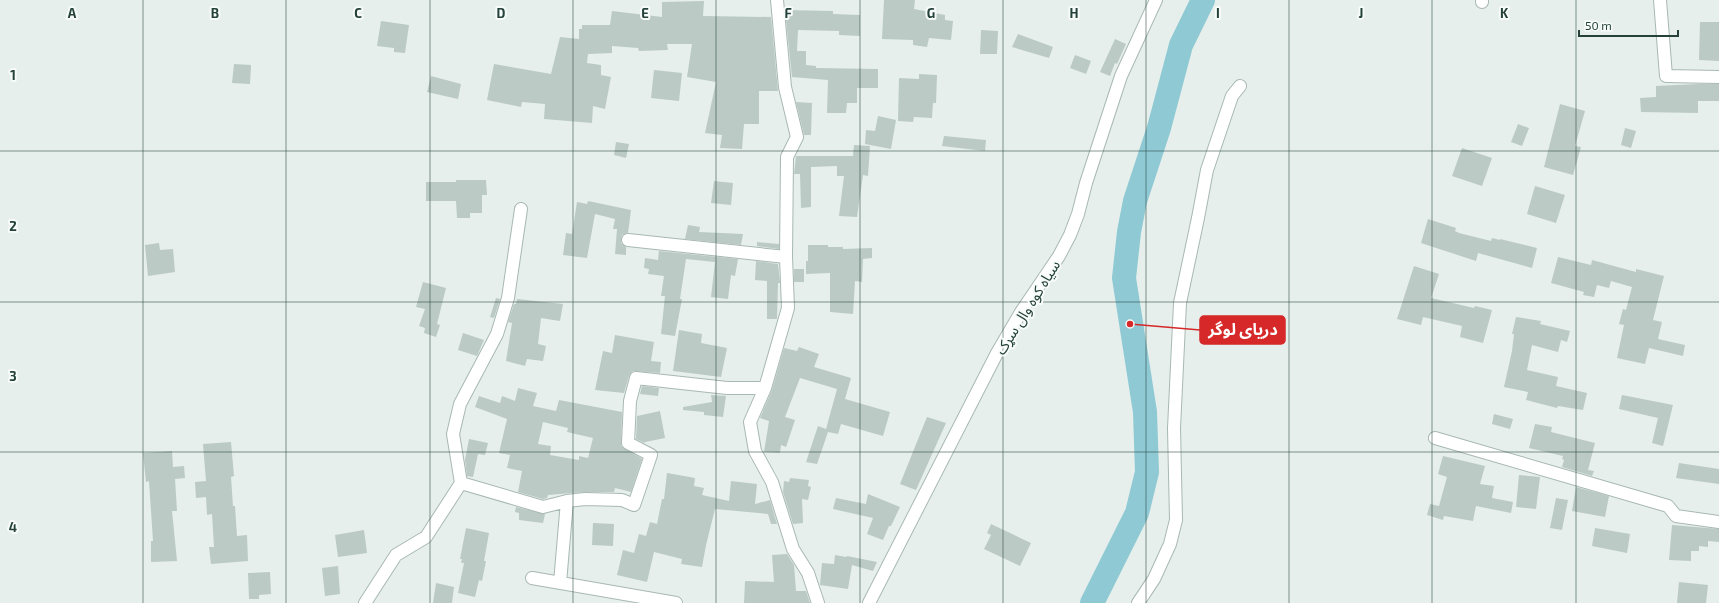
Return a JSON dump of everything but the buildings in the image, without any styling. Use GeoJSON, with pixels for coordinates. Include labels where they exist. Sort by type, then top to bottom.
{"type":"FeatureCollection","features":[{"type":"Feature","properties":{"kind":"street"},"geometry":{"type":"LineString","coordinates":[[777,0],[785,87],[797,137],[787,157],[786,257],[788,308],[765,388],[750,422],[755,451],[772,482],[793,549],[808,573],[818,603]]}},
{"type":"Feature","properties":{"kind":"street","name":"سیاه کوه وال سړک"},"geometry":{"type":"LineString","coordinates":[[869,603],[997,353],[1021,312],[1059,256],[1070,235],[1078,214],[1086,183],[1121,76],[1156,0]]}},
{"type":"Feature","properties":{"kind":"street"},"geometry":{"type":"LineString","coordinates":[[1660,0],[1666,76],[1719,77]]}},
{"type":"Feature","properties":{"kind":"street"},"geometry":{"type":"LineString","coordinates":[[1138,603],[1154,579],[1170,544],[1176,520],[1174,428],[1180,303],[1207,170],[1232,96],[1240,86]]}},
{"type":"Feature","properties":{"kind":"street"},"geometry":{"type":"LineString","coordinates":[[365,603],[396,555],[426,537],[460,483],[453,434],[460,404],[496,334],[506,304],[521,210]]}},
{"type":"Feature","properties":{"kind":"street"},"geometry":{"type":"LineString","coordinates":[[628,240],[786,257]]}},
{"type":"Feature","properties":{"kind":"street"},"geometry":{"type":"LineString","coordinates":[[460,483],[542,507],[567,501],[585,499],[622,500],[634,505],[651,455],[628,444],[630,401],[636,378],[727,388],[765,388]]}},
{"type":"Feature","properties":{"kind":"street"},"geometry":{"type":"LineString","coordinates":[[1435,438],[1668,506],[1676,516],[1719,522]]}},
{"type":"Feature","properties":{"kind":"street"},"geometry":{"type":"LineString","coordinates":[[560,583],[567,501]]}},
{"type":"Feature","properties":{"kind":"street"},"geometry":{"type":"LineString","coordinates":[[532,578],[676,603]]}},
{"type":"Feature","properties":{"kind":"waterway"},"geometry":{"type":"LineString","coordinates":[[1092,603],[1137,513],[1147,472],[1145,412],[1124,278],[1129,232],[1135,201],[1159,128],[1181,45],[1203,0]]}},
{"type":"Feature","properties":{"kind":"place","name":"دریای لوگر"},"geometry":{"type":"Point","coordinates":[1130,324]}}]}
